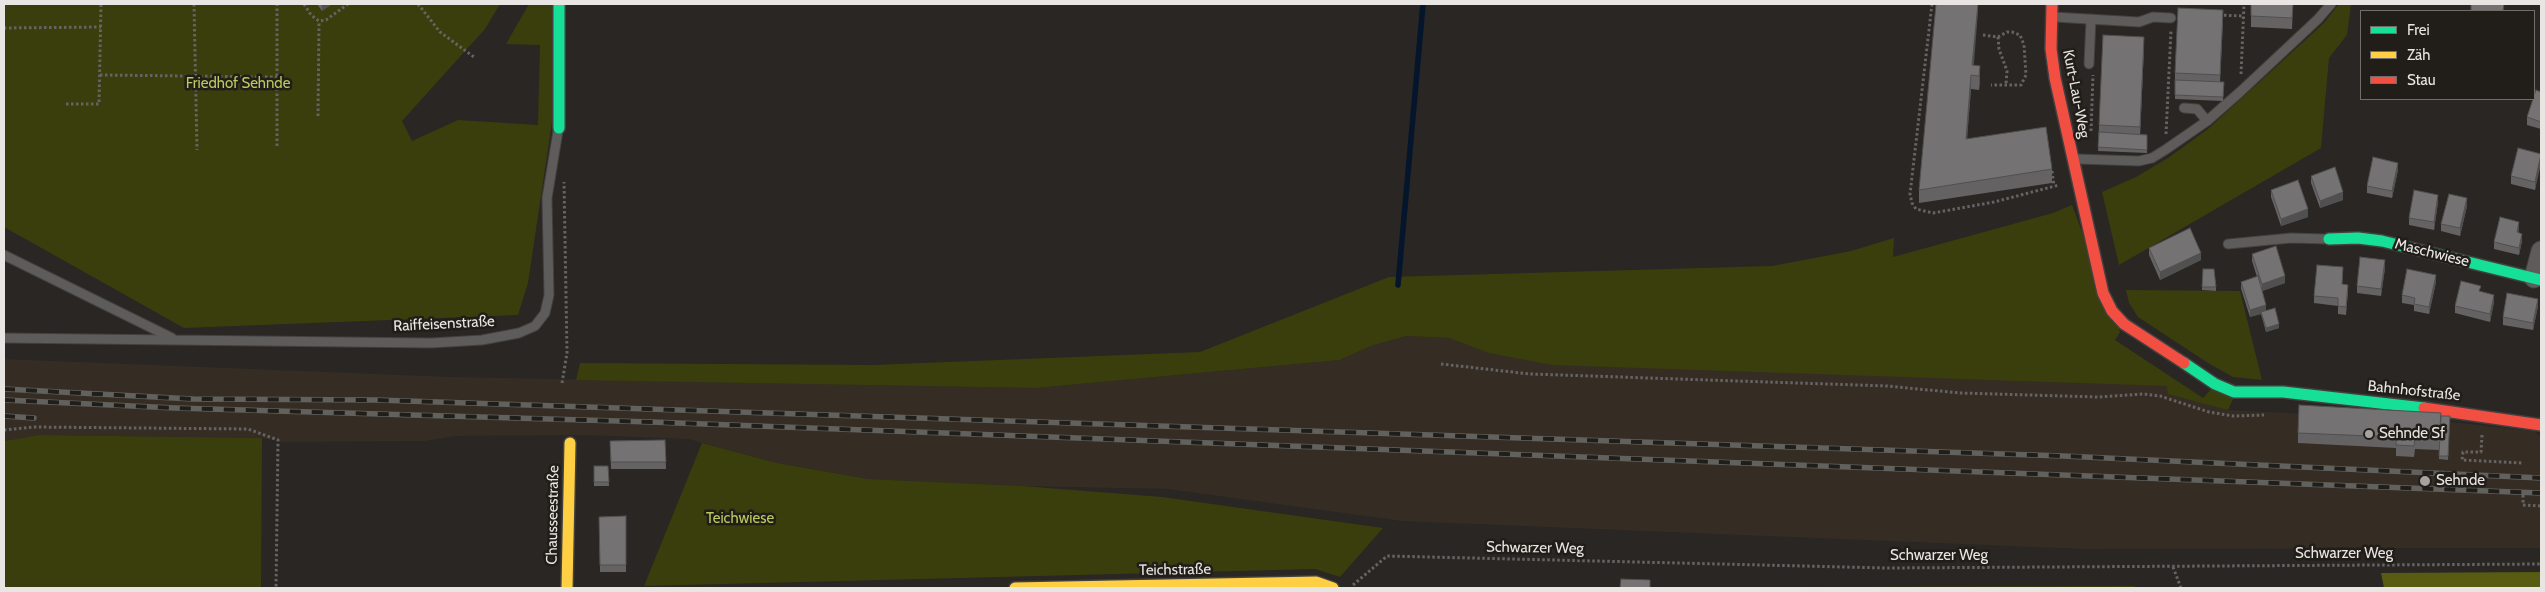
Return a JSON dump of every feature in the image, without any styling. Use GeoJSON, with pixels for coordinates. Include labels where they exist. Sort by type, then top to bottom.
{"type":"FeatureCollection","features":[{"type":"Feature","properties":{"kind":"street","name":"Raiffeisenstraße"},"geometry":{"type":"LineString","coordinates":[[559,4],[559,128]]}},
{"type":"Feature","properties":{"kind":"street","name":"Kurt-Lau-Weg"},"geometry":{"type":"LineString","coordinates":[[2052,4],[2051,49],[2055,78],[2074,159],[2085,220],[2101,284],[2112,311],[2124,324],[2198,373]]}},
{"type":"Feature","properties":{"kind":"street","name":"Maschwiese"},"geometry":{"type":"LineString","coordinates":[[2329,239],[2358,238],[2382,241],[2538,279],[2541,251]]}},
{"type":"Feature","properties":{"kind":"street","name":"Bahnhofstraße"},"geometry":{"type":"LineString","coordinates":[[2198,373],[2215,384],[2234,392],[2283,392],[2484,415],[2541,425]]}},
{"type":"Feature","properties":{"kind":"street","name":"Chausseestraße"},"geometry":{"type":"LineString","coordinates":[[567,588],[570,443]]}},
{"type":"Feature","properties":{"kind":"street","name":"Teichstraße"},"geometry":{"type":"LineString","coordinates":[[1016,588],[1316,582],[1333,588]]}},
{"type":"Feature","properties":{"kind":"lane"},"geometry":{"type":"LineString","coordinates":[[2074,159],[2139,161],[2152,158],[2166,150],[2207,121],[2240,92],[2318,19],[2331,4]]}},
{"type":"Feature","properties":{"kind":"lane"},"geometry":{"type":"LineString","coordinates":[[2052,17],[2139,22],[2153,17],[2172,18]]}},
{"type":"Feature","properties":{"kind":"lane"},"geometry":{"type":"LineString","coordinates":[[2089,64],[2091,19]]}},
{"type":"Feature","properties":{"kind":"lane"},"geometry":{"type":"LineString","coordinates":[[2184,108],[2197,109],[2207,121]]}},
{"type":"Feature","properties":{"kind":"lane","name":"Raiffeisenstraße"},"geometry":{"type":"LineString","coordinates":[[4,338],[431,343],[482,340],[519,333],[535,326],[545,313],[549,295],[547,198],[559,128]]}},
{"type":"Feature","properties":{"kind":"lane"},"geometry":{"type":"LineString","coordinates":[[2228,244],[2291,238],[2329,239]]}},
{"type":"Feature","properties":{"kind":"lane","name":"Raiffeisenstraße"},"geometry":{"type":"LineString","coordinates":[[4,255],[174,339]]}},
{"type":"Feature","properties":{"kind":"path"},"geometry":{"type":"LineString","coordinates":[[66,104],[99,104],[101,4]]}},
{"type":"Feature","properties":{"kind":"path"},"geometry":{"type":"LineString","coordinates":[[194,4],[197,150]]}},
{"type":"Feature","properties":{"kind":"path"},"geometry":{"type":"LineString","coordinates":[[277,4],[277,146]]}},
{"type":"Feature","properties":{"kind":"path"},"geometry":{"type":"LineString","coordinates":[[304,4],[319,21],[326,20],[348,4]]}},
{"type":"Feature","properties":{"kind":"path"},"geometry":{"type":"LineString","coordinates":[[418,4],[440,32],[474,57]]}},
{"type":"Feature","properties":{"kind":"path"},"geometry":{"type":"LineString","coordinates":[[1932,4],[1910,194],[1916,209],[1932,213],[1994,202],[2054,186],[2079,183]]}},
{"type":"Feature","properties":{"kind":"path"},"geometry":{"type":"LineString","coordinates":[[2240,92],[2244,4]]}},
{"type":"Feature","properties":{"kind":"path"},"geometry":{"type":"LineString","coordinates":[[2216,14],[2244,16]]}},
{"type":"Feature","properties":{"kind":"path"},"geometry":{"type":"LineString","coordinates":[[2166,150],[2172,18]]}},
{"type":"Feature","properties":{"kind":"path"},"geometry":{"type":"LineString","coordinates":[[318,116],[319,21]]}},
{"type":"Feature","properties":{"kind":"path"},"geometry":{"type":"LineString","coordinates":[[4,28],[100,27]]}},
{"type":"Feature","properties":{"kind":"path"},"geometry":{"type":"LineString","coordinates":[[1983,35],[1998,37],[2007,32],[2018,34],[2024,45],[2026,68],[2024,81],[2021,85],[2015,87],[2006,84],[1991,85]]}},
{"type":"Feature","properties":{"kind":"path"},"geometry":{"type":"LineString","coordinates":[[1998,37],[1999,49],[2007,71],[2006,84]]}},
{"type":"Feature","properties":{"kind":"path"},"geometry":{"type":"LineString","coordinates":[[2089,64],[2094,69],[2089,159]]}},
{"type":"Feature","properties":{"kind":"path"},"geometry":{"type":"LineString","coordinates":[[100,75],[196,78],[277,77]]}},
{"type":"Feature","properties":{"kind":"path"},"geometry":{"type":"LineString","coordinates":[[562,383],[567,353],[564,174]]}},
{"type":"Feature","properties":{"kind":"path"},"geometry":{"type":"LineString","coordinates":[[1441,364],[1530,374],[1887,386],[1960,393],[2098,397],[2144,394],[2160,396],[2209,412],[2251,417],[2270,415],[2274,412],[2283,392]]}},
{"type":"Feature","properties":{"kind":"path"},"geometry":{"type":"LineString","coordinates":[[2484,415],[2481,452],[2463,452],[2462,460],[2522,464]]}},
{"type":"Feature","properties":{"kind":"path"},"geometry":{"type":"LineString","coordinates":[[4,430],[34,427],[248,429],[278,440],[276,588]]}},
{"type":"Feature","properties":{"kind":"path"},"geometry":{"type":"LineString","coordinates":[[2523,495],[2523,505],[2541,506]]}},
{"type":"Feature","properties":{"kind":"path","name":"Schwarzer Weg"},"geometry":{"type":"LineString","coordinates":[[1349,588],[1387,556],[1876,568],[2541,564]]}},
{"type":"Feature","properties":{"kind":"path"},"geometry":{"type":"LineString","coordinates":[[2173,567],[2181,588]]}},
{"type":"Feature","properties":{"kind":"shaded area"},"geometry":{"type":"Polygon","coordinates":[[[1406,336],[1450,338],[1489,353],[2168,386],[2228,410],[2441,421],[2535,431],[2541,438],[2541,548],[2084,549],[1402,521],[1168,489],[1022,486],[868,479],[777,463],[688,439],[583,435],[455,436],[425,441],[284,442],[262,438],[39,435],[4,441],[4,359],[452,377],[1036,388],[1340,360],[1371,346],[1406,336]]]}},
{"type":"Feature","properties":{"kind":"green space","name":"Friedhof Sehnde"},"geometry":{"type":"Polygon","coordinates":[[[4,4],[500,4],[485,29],[402,121],[412,141],[458,120],[538,125],[540,45],[506,44],[529,4],[552,4],[552,122],[528,283],[518,315],[184,328],[4,227],[4,4]]]}},
{"type":"Feature","properties":{"kind":"green space"},"geometry":{"type":"Polygon","coordinates":[[[2339,4],[2351,4],[2347,35],[2329,58],[2321,148],[2119,265],[2102,192],[2136,177],[2168,158],[2208,129],[2323,24],[2339,4]]]}},
{"type":"Feature","properties":{"kind":"green space"},"geometry":{"type":"Polygon","coordinates":[[[2072,205],[2120,332],[2115,340],[2203,398],[2212,388],[2234,397],[2228,410],[2168,394],[2167,386],[1552,365],[1489,353],[1449,338],[1406,336],[1371,346],[1340,360],[1036,388],[576,380],[580,363],[873,365],[1200,352],[1389,277],[1772,266],[1851,251],[1894,238],[1893,257],[2053,213],[2072,205]]]}},
{"type":"Feature","properties":{"kind":"green space"},"geometry":{"type":"Polygon","coordinates":[[[2126,290],[2240,291],[2262,380],[2233,377],[2208,363],[2138,317],[2129,303],[2126,290]]]}},
{"type":"Feature","properties":{"kind":"green space"},"geometry":{"type":"Polygon","coordinates":[[[39,435],[262,438],[261,588],[4,588],[4,441],[39,435]]]}},
{"type":"Feature","properties":{"kind":"green space","name":"Teichwiese"},"geometry":{"type":"Polygon","coordinates":[[[702,443],[777,463],[868,479],[1022,486],[1162,497],[1383,528],[1340,577],[1315,569],[644,586],[702,443]]]}},
{"type":"Feature","properties":{"kind":"green space"},"geometry":{"type":"Polygon","coordinates":[[[2541,572],[2541,588],[2384,588],[2381,573],[2541,572]]]}},
{"type":"Feature","properties":{"kind":"green space"},"geometry":{"type":"Polygon","coordinates":[[[2135,586],[2135,588],[1808,588],[1808,587],[2135,586]]]}},
{"type":"Feature","properties":{"kind":"building"},"geometry":{"type":"Polygon","coordinates":[[[1936,4],[1978,4],[1972,65],[1980,66],[1979,76],[1971,75],[1966,139],[2046,127],[2052,169],[1919,190],[1936,4]]]}},
{"type":"Feature","properties":{"kind":"building"},"geometry":{"type":"Polygon","coordinates":[[[2251,4],[2293,4],[2292,18],[2251,16],[2251,4]]]}},
{"type":"Feature","properties":{"kind":"building"},"geometry":{"type":"Polygon","coordinates":[[[2471,4],[2504,4],[2503,10],[2471,10],[2471,4]]]}},
{"type":"Feature","properties":{"kind":"building"},"geometry":{"type":"Polygon","coordinates":[[[2178,8],[2223,10],[2220,75],[2175,73],[2178,8]]]}},
{"type":"Feature","properties":{"kind":"building"},"geometry":{"type":"Polygon","coordinates":[[[2103,35],[2144,37],[2140,127],[2099,125],[2103,35]]]}},
{"type":"Feature","properties":{"kind":"building"},"geometry":{"type":"Polygon","coordinates":[[[2175,80],[2224,82],[2223,97],[2175,95],[2175,80]]]}},
{"type":"Feature","properties":{"kind":"building"},"geometry":{"type":"Polygon","coordinates":[[[2536,90],[2541,92],[2541,122],[2527,117],[2533,100],[2535,100],[2536,90]]]}},
{"type":"Feature","properties":{"kind":"building"},"geometry":{"type":"Polygon","coordinates":[[[2099,132],[2147,135],[2147,150],[2098,147],[2099,132]]]}},
{"type":"Feature","properties":{"kind":"building"},"geometry":{"type":"Polygon","coordinates":[[[2518,148],[2541,154],[2535,182],[2511,176],[2518,148]]]}},
{"type":"Feature","properties":{"kind":"building"},"geometry":{"type":"Polygon","coordinates":[[[2373,157],[2398,163],[2392,191],[2367,186],[2373,157]]]}},
{"type":"Feature","properties":{"kind":"building"},"geometry":{"type":"Polygon","coordinates":[[[2335,167],[2343,192],[2320,201],[2311,176],[2335,167]]]}},
{"type":"Feature","properties":{"kind":"building"},"geometry":{"type":"Polygon","coordinates":[[[2298,180],[2308,209],[2281,219],[2271,190],[2298,180]]]}},
{"type":"Feature","properties":{"kind":"building"},"geometry":{"type":"Polygon","coordinates":[[[2414,190],[2438,195],[2434,222],[2409,218],[2414,190]]]}},
{"type":"Feature","properties":{"kind":"building"},"geometry":{"type":"Polygon","coordinates":[[[2449,194],[2467,198],[2460,228],[2441,224],[2449,194]]]}},
{"type":"Feature","properties":{"kind":"building"},"geometry":{"type":"Polygon","coordinates":[[[2500,217],[2519,222],[2517,232],[2522,234],[2519,248],[2494,242],[2500,217]]]}},
{"type":"Feature","properties":{"kind":"building"},"geometry":{"type":"Polygon","coordinates":[[[2190,228],[2201,253],[2160,272],[2149,248],[2190,228]]]}},
{"type":"Feature","properties":{"kind":"building"},"geometry":{"type":"Polygon","coordinates":[[[2276,246],[2285,276],[2262,284],[2252,254],[2276,246]]]}},
{"type":"Feature","properties":{"kind":"building"},"geometry":{"type":"Polygon","coordinates":[[[2360,257],[2385,260],[2381,289],[2357,286],[2360,257]]]}},
{"type":"Feature","properties":{"kind":"building"},"geometry":{"type":"Polygon","coordinates":[[[2317,265],[2343,267],[2342,284],[2348,285],[2346,307],[2338,306],[2338,298],[2314,296],[2317,265]]]}},
{"type":"Feature","properties":{"kind":"building"},"geometry":{"type":"Polygon","coordinates":[[[2203,269],[2214,269],[2216,287],[2202,287],[2203,269]]]}},
{"type":"Feature","properties":{"kind":"building"},"geometry":{"type":"Polygon","coordinates":[[[2407,269],[2436,275],[2429,307],[2414,304],[2415,298],[2402,295],[2407,269]]]}},
{"type":"Feature","properties":{"kind":"building"},"geometry":{"type":"Polygon","coordinates":[[[2258,276],[2266,305],[2250,310],[2241,282],[2258,276]]]}},
{"type":"Feature","properties":{"kind":"building"},"geometry":{"type":"Polygon","coordinates":[[[2461,281],[2481,286],[2479,291],[2494,295],[2490,314],[2455,306],[2461,281]]]}},
{"type":"Feature","properties":{"kind":"building"},"geometry":{"type":"Polygon","coordinates":[[[2507,293],[2538,299],[2533,323],[2503,317],[2507,293]]]}},
{"type":"Feature","properties":{"kind":"building"},"geometry":{"type":"Polygon","coordinates":[[[2275,308],[2279,324],[2266,328],[2261,312],[2275,308]]]}},
{"type":"Feature","properties":{"kind":"building","name":"Sehnde Sf"},"geometry":{"type":"Polygon","coordinates":[[[2299,405],[2441,413],[2439,439],[2415,438],[2414,446],[2396,445],[2396,437],[2298,433],[2299,405]]]}},
{"type":"Feature","properties":{"kind":"building"},"geometry":{"type":"Polygon","coordinates":[[[2441,416],[2450,416],[2448,456],[2439,456],[2441,416]]]}},
{"type":"Feature","properties":{"kind":"building"},"geometry":{"type":"Polygon","coordinates":[[[665,440],[666,462],[611,462],[610,441],[665,440]]]}},
{"type":"Feature","properties":{"kind":"building"},"geometry":{"type":"Polygon","coordinates":[[[594,466],[608,466],[609,482],[594,482],[594,466]]]}},
{"type":"Feature","properties":{"kind":"building"},"geometry":{"type":"Polygon","coordinates":[[[626,516],[626,565],[600,565],[599,517],[626,516]]]}},
{"type":"Feature","properties":{"kind":"building"},"geometry":{"type":"Polygon","coordinates":[[[1621,579],[1650,580],[1650,588],[1620,588],[1621,579]]]}},
{"type":"Feature","properties":{"kind":"waterway"},"geometry":{"type":"LineString","coordinates":[[1398,285],[1423,4]]}},
{"type":"Feature","properties":{"kind":"railway"},"geometry":{"type":"LineString","coordinates":[[4,389],[193,399],[377,400],[2063,456],[2541,478]]}},
{"type":"Feature","properties":{"kind":"railway"},"geometry":{"type":"LineString","coordinates":[[4,400],[175,408],[651,422],[2541,493]]}},
{"type":"Feature","properties":{"kind":"railway"},"geometry":{"type":"LineString","coordinates":[[4,416],[34,418]]}},
{"type":"Feature","properties":{"kind":"traffic: fast"},"geometry":{"type":"LineString","coordinates":[[559,4],[559,128]]}},
{"type":"Feature","properties":{"kind":"traffic: fast"},"geometry":{"type":"LineString","coordinates":[[2329,239],[2358,238],[2382,241],[2541,280]]}},
{"type":"Feature","properties":{"kind":"traffic: fast"},"geometry":{"type":"LineString","coordinates":[[2184,363],[2215,384],[2234,392],[2283,392],[2424,408]]}},
{"type":"Feature","properties":{"kind":"traffic: slow"},"geometry":{"type":"LineString","coordinates":[[567,588],[570,443]]}},
{"type":"Feature","properties":{"kind":"traffic: slow"},"geometry":{"type":"LineString","coordinates":[[1015,588],[1316,582],[1333,588]]}},
{"type":"Feature","properties":{"kind":"traffic: jam"},"geometry":{"type":"LineString","coordinates":[[2052,4],[2051,49],[2055,78],[2103,293],[2112,311],[2124,324],[2184,363]]}},
{"type":"Feature","properties":{"kind":"traffic: jam"},"geometry":{"type":"LineString","coordinates":[[2424,408],[2541,425]]}},
{"type":"Feature","properties":{"kind":"place","name":"Sehnde Sf"},"geometry":{"type":"Point","coordinates":[2369,434]}},
{"type":"Feature","properties":{"kind":"place","name":"Sehnde"},"geometry":{"type":"Point","coordinates":[2425,481]}}]}
